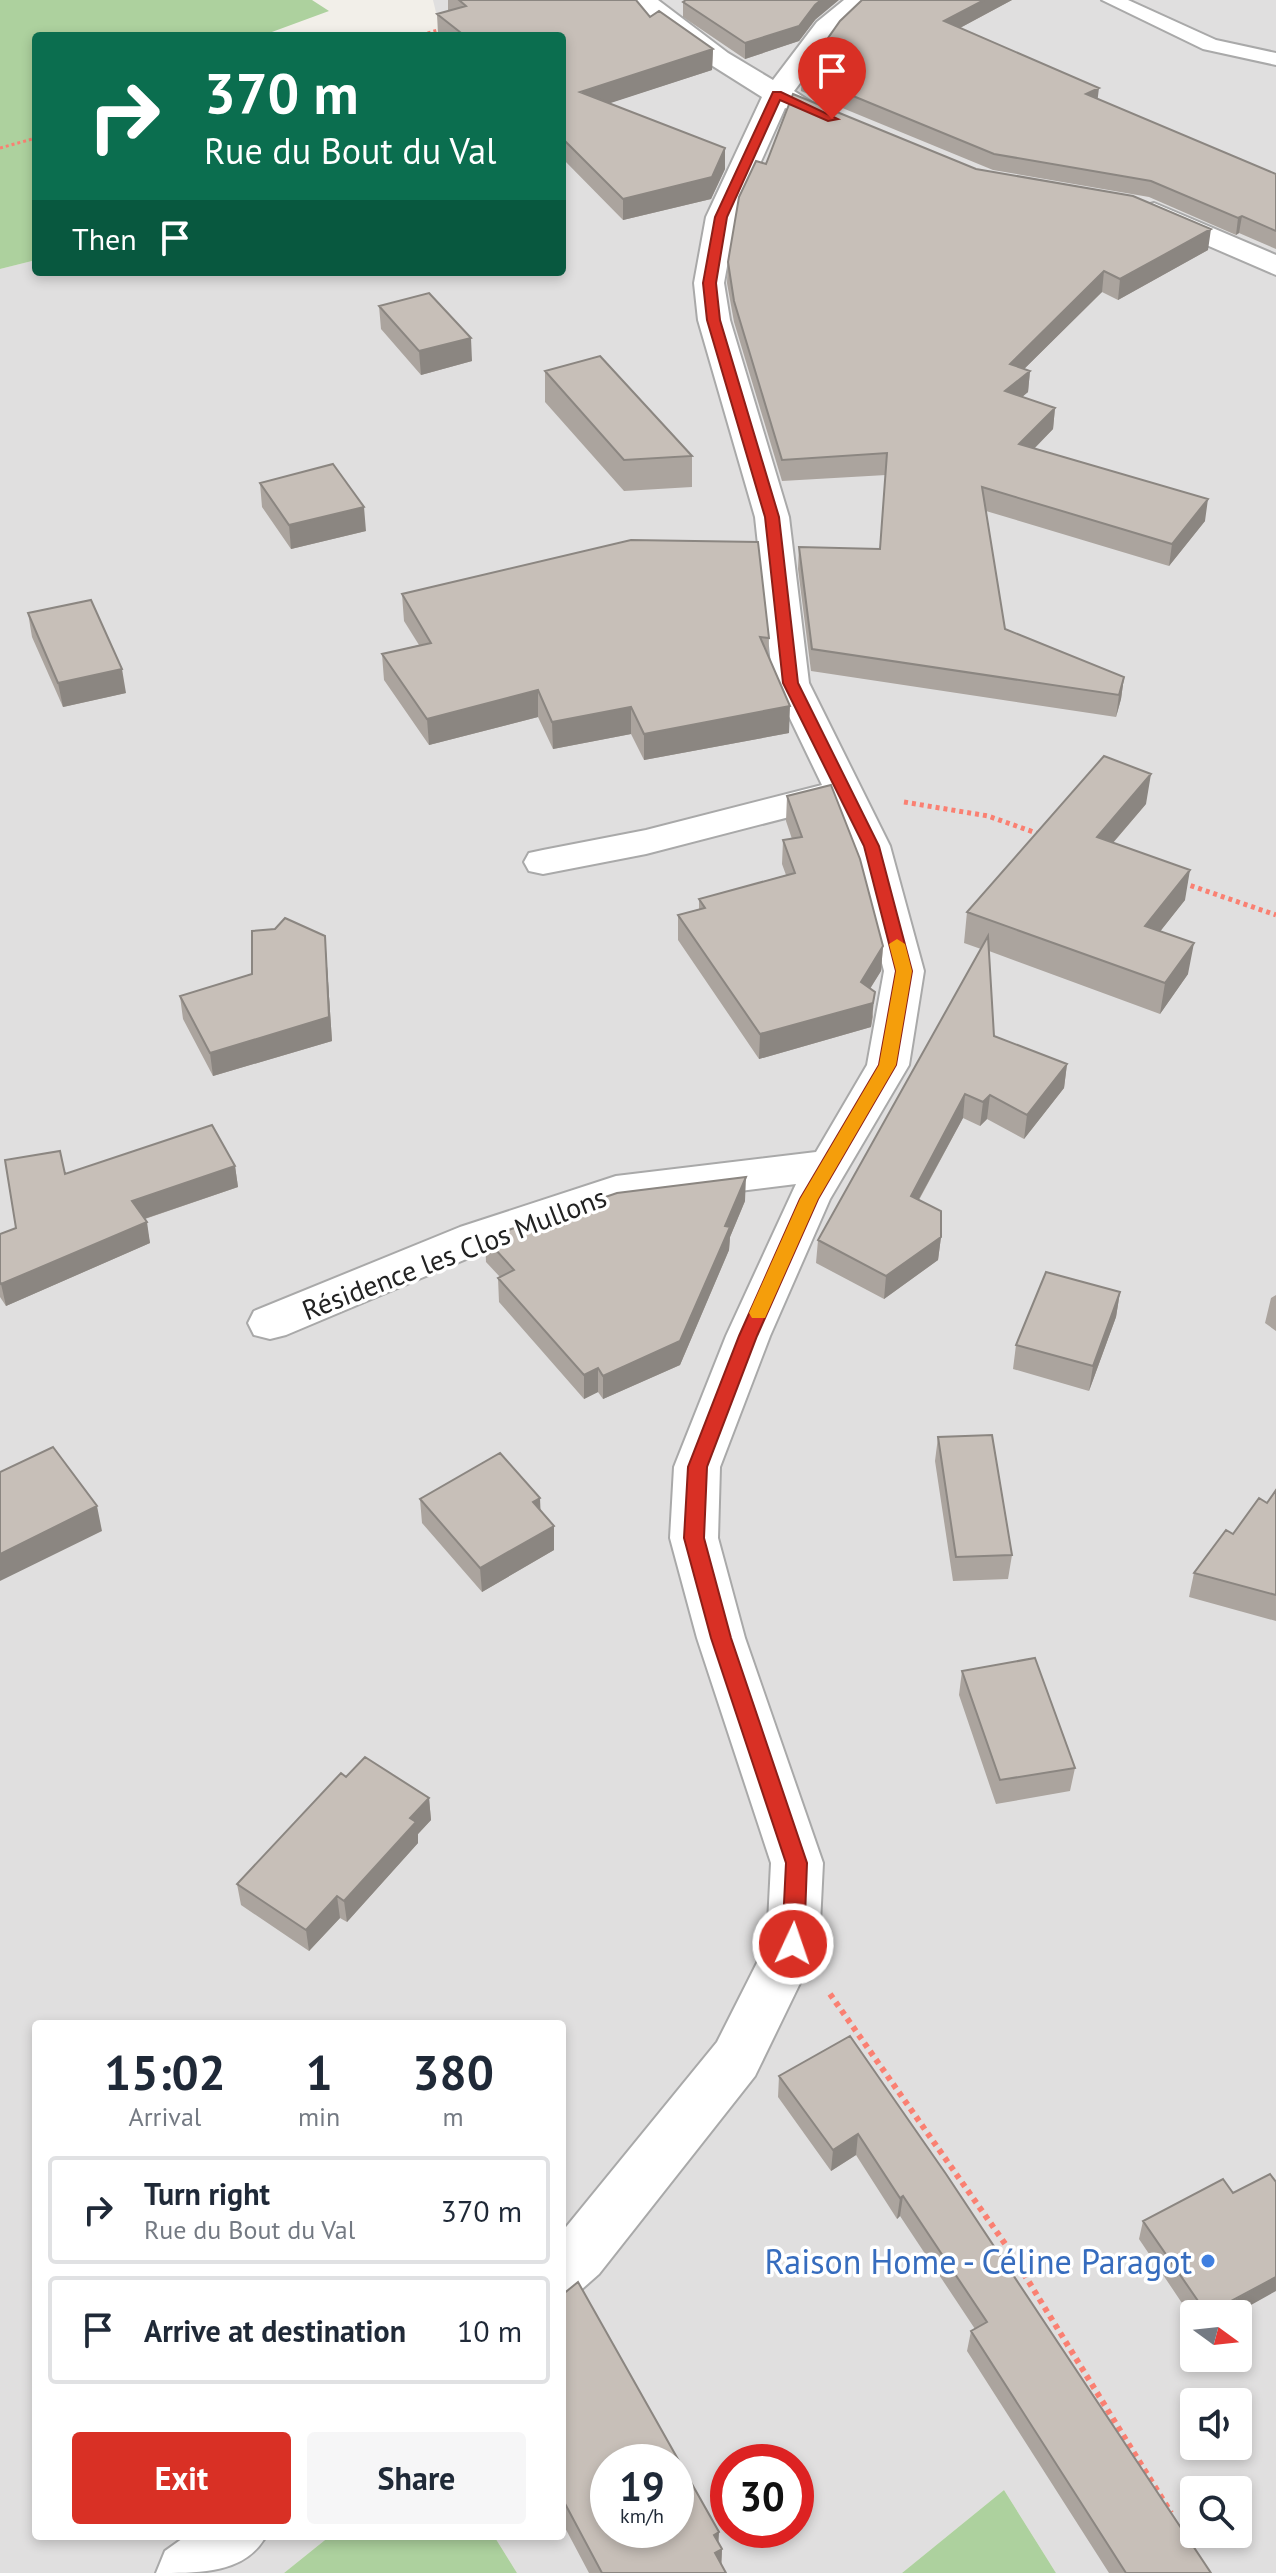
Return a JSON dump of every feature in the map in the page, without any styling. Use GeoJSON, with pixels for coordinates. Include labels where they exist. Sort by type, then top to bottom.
{"type":"FeatureCollection","features":[{"type":"Feature","properties":{"kind":"street"},"geometry":{"type":"LineString","coordinates":[[641,0],[687,38],[777,94],[832,119]]}},
{"type":"Feature","properties":{"kind":"street"},"geometry":{"type":"LineString","coordinates":[[566,2266],[579,2255],[736,2059],[793,1944],[797,1863],[721,1638],[694,1538],[697,1467],[754,1323],[809,1199],[888,1065],[904,971],[871,846],[791,683],[772,517],[714,320],[709,283],[721,217],[777,94],[827,28],[860,0]]}},
{"type":"Feature","properties":{"kind":"street"},"geometry":{"type":"LineString","coordinates":[[1124,203],[1172,218],[1276,266]]}},
{"type":"Feature","properties":{"kind":"street"},"geometry":{"type":"LineString","coordinates":[[543,862],[646,842],[844,791]]}},
{"type":"Feature","properties":{"kind":"street","name":"Résidence les Clos Mullons"},"geometry":{"type":"LineString","coordinates":[[270,1323],[475,1238],[616,1191],[830,1165]]}},
{"type":"Feature","properties":{"kind":"street"},"geometry":{"type":"LineString","coordinates":[[187,2573],[231,2540]]}},
{"type":"Feature","properties":{"kind":"lane"},"geometry":{"type":"LineString","coordinates":[[1112,0],[1210,45],[1276,59]]}},
{"type":"Feature","properties":{"kind":"path"},"geometry":{"type":"LineString","coordinates":[[432,32],[444,29]]}},
{"type":"Feature","properties":{"kind":"path"},"geometry":{"type":"LineString","coordinates":[[0,148],[32,139]]}},
{"type":"Feature","properties":{"kind":"path"},"geometry":{"type":"LineString","coordinates":[[844,791],[988,816],[1046,836]]}},
{"type":"Feature","properties":{"kind":"path"},"geometry":{"type":"LineString","coordinates":[[1175,880],[1276,915]]}},
{"type":"Feature","properties":{"kind":"path"},"geometry":{"type":"LineString","coordinates":[[793,1944],[905,2094],[1098,2385],[1174,2519]]}},
{"type":"Feature","properties":{"kind":"shaded area"},"geometry":{"type":"Polygon","coordinates":[[[433,0],[1276,0],[1276,2573],[1056,2573],[1004,2490],[902,2573],[517,2573],[496,2540],[566,2540],[566,2020],[32,2020],[32,2540],[325,2540],[284,2573],[0,2573],[0,269],[32,261],[32,276],[566,276],[566,32],[441,32],[433,0]]]}},
{"type":"Feature","properties":{"kind":"green space"},"geometry":{"type":"Polygon","coordinates":[[[0,0],[312,0],[329,11],[272,32],[32,32],[32,261],[0,269],[0,0]]]}},
{"type":"Feature","properties":{"kind":"green space"},"geometry":{"type":"Polygon","coordinates":[[[1004,2490],[1056,2573],[902,2573],[1004,2490]]]}},
{"type":"Feature","properties":{"kind":"green space"},"geometry":{"type":"Polygon","coordinates":[[[325,2540],[496,2540],[517,2573],[284,2573],[325,2540]]]}},
{"type":"Feature","properties":{"kind":"building"},"geometry":{"type":"Polygon","coordinates":[[[459,0],[636,0],[650,17],[659,11],[713,49],[580,92],[725,148],[712,177],[623,199],[566,142],[566,32],[460,32],[437,14],[466,6],[459,0]]]}},
{"type":"Feature","properties":{"kind":"building"},"geometry":{"type":"Polygon","coordinates":[[[821,0],[799,26],[745,43],[683,2],[821,0]]]}},
{"type":"Feature","properties":{"kind":"building"},"geometry":{"type":"Polygon","coordinates":[[[862,0],[984,0],[944,21],[1099,88],[1086,94],[1276,174],[1276,231],[1151,181],[994,154],[802,75],[840,21],[862,0]]]}},
{"type":"Feature","properties":{"kind":"building"},"geometry":{"type":"Polygon","coordinates":[[[793,94],[976,169],[1133,196],[1211,229],[1120,279],[1104,271],[1010,364],[1030,371],[1005,391],[1055,408],[1019,444],[1208,499],[1172,544],[982,487],[1005,629],[1124,677],[1119,695],[812,649],[799,547],[880,549],[887,453],[782,460],[734,301],[728,262],[739,197],[756,161],[766,164],[793,94]]]}},
{"type":"Feature","properties":{"kind":"building"},"geometry":{"type":"Polygon","coordinates":[[[429,293],[471,338],[419,351],[379,306],[429,293]]]}},
{"type":"Feature","properties":{"kind":"building"},"geometry":{"type":"Polygon","coordinates":[[[600,356],[692,456],[624,460],[545,371],[600,356]]]}},
{"type":"Feature","properties":{"kind":"building"},"geometry":{"type":"Polygon","coordinates":[[[333,464],[364,507],[289,525],[260,483],[333,464]]]}},
{"type":"Feature","properties":{"kind":"building"},"geometry":{"type":"Polygon","coordinates":[[[631,540],[758,542],[769,638],[760,637],[790,706],[644,734],[631,707],[552,722],[538,690],[427,719],[382,654],[431,643],[402,594],[631,540]]]}},
{"type":"Feature","properties":{"kind":"building"},"geometry":{"type":"Polygon","coordinates":[[[91,600],[122,669],[58,683],[28,613],[91,600]]]}},
{"type":"Feature","properties":{"kind":"building"},"geometry":{"type":"Polygon","coordinates":[[[1104,756],[1151,774],[1097,837],[1190,870],[1145,926],[1194,943],[1165,983],[967,912],[1104,756]]]}},
{"type":"Feature","properties":{"kind":"building"},"geometry":{"type":"Polygon","coordinates":[[[831,785],[860,859],[883,946],[861,982],[875,992],[873,1003],[760,1034],[678,915],[705,908],[699,899],[795,873],[783,840],[802,837],[787,796],[831,785]]]}},
{"type":"Feature","properties":{"kind":"building"},"geometry":{"type":"Polygon","coordinates":[[[285,918],[325,936],[329,1017],[210,1053],[180,996],[252,974],[252,931],[275,929],[285,918]]]}},
{"type":"Feature","properties":{"kind":"building"},"geometry":{"type":"Polygon","coordinates":[[[988,936],[994,1036],[1067,1064],[1027,1115],[990,1095],[983,1102],[965,1094],[911,1196],[941,1211],[941,1237],[886,1276],[818,1240],[988,936]]]}},
{"type":"Feature","properties":{"kind":"building"},"geometry":{"type":"Polygon","coordinates":[[[212,1125],[235,1166],[132,1201],[147,1222],[1,1284],[0,1234],[16,1228],[5,1160],[60,1151],[65,1174],[212,1125]]]}},
{"type":"Feature","properties":{"kind":"building"},"geometry":{"type":"Polygon","coordinates":[[[746,1177],[725,1226],[730,1227],[680,1341],[603,1376],[598,1368],[584,1375],[498,1278],[514,1270],[485,1238],[617,1193],[746,1177]]]}},
{"type":"Feature","properties":{"kind":"building"},"geometry":{"type":"Polygon","coordinates":[[[1046,1272],[1120,1292],[1093,1366],[1016,1345],[1046,1272]]]}},
{"type":"Feature","properties":{"kind":"building"},"geometry":{"type":"Polygon","coordinates":[[[992,1435],[1012,1555],[956,1557],[938,1437],[992,1435]]]}},
{"type":"Feature","properties":{"kind":"building"},"geometry":{"type":"Polygon","coordinates":[[[53,1447],[97,1506],[0,1554],[0,1472],[53,1447]]]}},
{"type":"Feature","properties":{"kind":"building"},"geometry":{"type":"Polygon","coordinates":[[[500,1453],[540,1498],[533,1502],[554,1526],[480,1568],[420,1499],[500,1453]]]}},
{"type":"Feature","properties":{"kind":"building"},"geometry":{"type":"Polygon","coordinates":[[[1276,1490],[1276,1595],[1194,1573],[1226,1530],[1233,1534],[1259,1498],[1267,1503],[1276,1490]]]}},
{"type":"Feature","properties":{"kind":"building"},"geometry":{"type":"Polygon","coordinates":[[[1035,1658],[1075,1768],[1000,1780],[962,1671],[1035,1658]]]}},
{"type":"Feature","properties":{"kind":"building"},"geometry":{"type":"Polygon","coordinates":[[[365,1757],[429,1798],[410,1818],[416,1822],[344,1901],[337,1896],[306,1930],[237,1884],[341,1773],[346,1777],[365,1757]]]}},
{"type":"Feature","properties":{"kind":"building"},"geometry":{"type":"Polygon","coordinates":[[[850,2036],[946,2174],[1180,2526],[1180,2548],[1194,2548],[1211,2573],[1126,2573],[971,2331],[987,2322],[903,2196],[900,2198],[858,2134],[833,2150],[779,2076],[850,2036]]]}},
{"type":"Feature","properties":{"kind":"building"},"geometry":{"type":"Polygon","coordinates":[[[1270,2174],[1276,2182],[1276,2277],[1233,2300],[1197,2300],[1143,2221],[1223,2179],[1233,2193],[1270,2174]]]}},
{"type":"Feature","properties":{"kind":"building"},"geometry":{"type":"Polygon","coordinates":[[[578,2282],[669,2444],[590,2444],[590,2548],[694,2548],[694,2488],[710,2516],[710,2548],[721,2548],[715,2553],[726,2573],[602,2573],[566,2506],[566,2292],[578,2282]]]}},
{"type":"Feature","properties":{"kind":"slow traffic"},"geometry":{"type":"LineString","coordinates":[[758,1313],[809,1199],[888,1065],[904,971],[897,944]]}},
{"type":"Feature","properties":{"kind":"place","name":"Raison Home - Céline Paragot"},"geometry":{"type":"Point","coordinates":[1208,2261]}},
{"type":"Feature","properties":{"kind":"route"},"geometry":{"type":"LineString","coordinates":[[793,1944],[797,1863],[721,1638],[694,1538],[697,1467],[748,1336],[809,1199],[888,1065],[904,971],[871,846],[791,683],[772,517],[714,320],[709,283],[721,217],[777,94],[832,119]]}}]}
